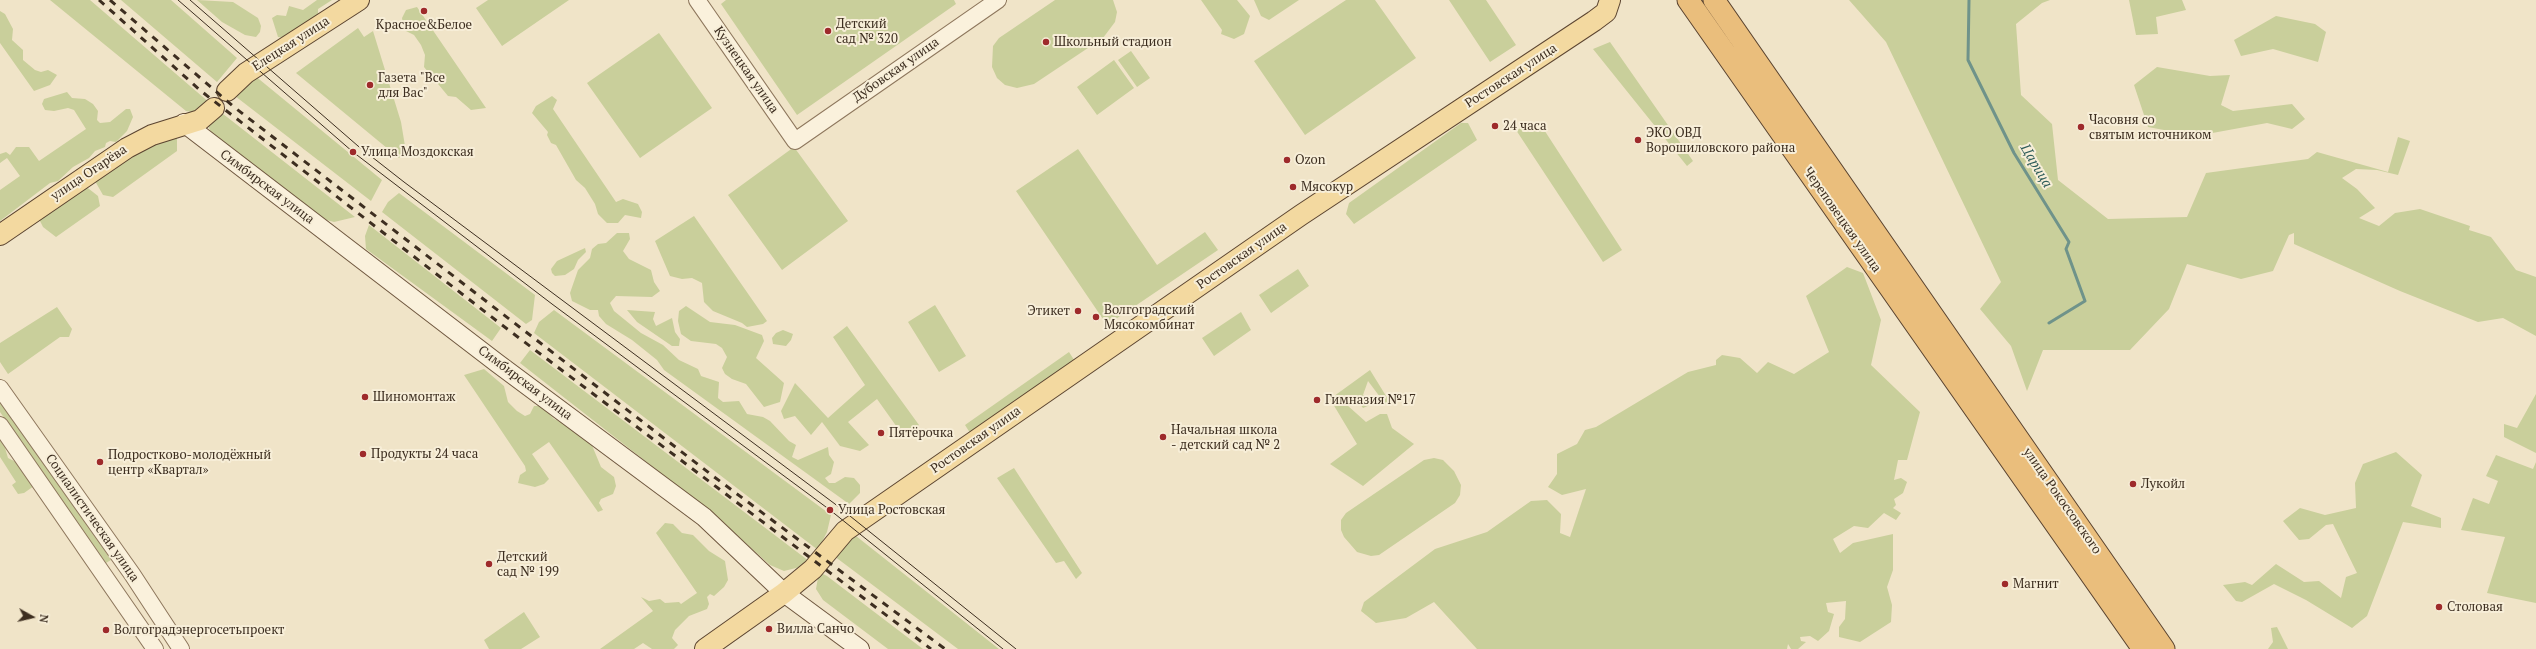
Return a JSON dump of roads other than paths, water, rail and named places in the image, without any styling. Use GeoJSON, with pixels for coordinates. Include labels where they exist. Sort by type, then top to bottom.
{"type":"FeatureCollection","features":[{"type":"Feature","properties":{"kind":"highway","name":"Череповецкая улица"},"geometry":{"type":"LineString","coordinates":[[1688,0],[1951,357]]}},
{"type":"Feature","properties":{"kind":"highway","name":"Череповецкая улица"},"geometry":{"type":"LineString","coordinates":[[1714,0],[1951,357]]}},
{"type":"Feature","properties":{"kind":"highway","name":"улица Рокоссовского"},"geometry":{"type":"LineString","coordinates":[[1951,357],[2143,649]]}},
{"type":"Feature","properties":{"kind":"highway","name":"улица Рокоссовского"},"geometry":{"type":"LineString","coordinates":[[1951,357],[2164,649]]}},
{"type":"Feature","properties":{"kind":"main road","name":"Елецкая улица"},"geometry":{"type":"LineString","coordinates":[[227,91],[246,73],[359,0]]}},
{"type":"Feature","properties":{"kind":"main road","name":"Ростовская улица"},"geometry":{"type":"LineString","coordinates":[[705,649],[784,593],[813,569],[845,531],[1301,216],[1594,21],[1606,12],[1610,0]]}},
{"type":"Feature","properties":{"kind":"main road"},"geometry":{"type":"LineString","coordinates":[[184,123],[200,120],[214,108]]}},
{"type":"Feature","properties":{"kind":"main road","name":"Симбирская улица"},"geometry":{"type":"LineString","coordinates":[[184,123],[497,363],[704,517],[784,593],[860,649]]}},
{"type":"Feature","properties":{"kind":"main road","name":"улица Огарёва"},"geometry":{"type":"LineString","coordinates":[[0,235],[127,148],[152,135],[184,123]]}},
{"type":"Feature","properties":{"kind":"street","name":"Кузнецкая улица"},"geometry":{"type":"LineString","coordinates":[[697,0],[795,141]]}},
{"type":"Feature","properties":{"kind":"street","name":"Дубовская улица"},"geometry":{"type":"LineString","coordinates":[[795,141],[998,0]]}},
{"type":"Feature","properties":{"kind":"street","name":"Социалистическая улица"},"geometry":{"type":"LineString","coordinates":[[0,388],[132,574],[181,649]]}},
{"type":"Feature","properties":{"kind":"street","name":"Социалистическая улица"},"geometry":{"type":"LineString","coordinates":[[0,425],[155,649]]}},
{"type":"Feature","properties":{"kind":"waterway","name":"Царица"},"geometry":{"type":"LineString","coordinates":[[1969,0],[1968,60],[2014,153],[2069,242],[2066,249],[2085,301],[2049,323]]}},
{"type":"Feature","properties":{"kind":"tram line"},"geometry":{"type":"LineString","coordinates":[[178,0],[353,152],[552,304],[830,510],[1003,649]]}},
{"type":"Feature","properties":{"kind":"tram line"},"geometry":{"type":"LineString","coordinates":[[190,0],[358,146],[835,504],[1016,649]]}},
{"type":"Feature","properties":{"kind":"railway"},"geometry":{"type":"LineString","coordinates":[[99,0],[201,91],[502,325],[931,649]]}},
{"type":"Feature","properties":{"kind":"railway"},"geometry":{"type":"LineString","coordinates":[[110,0],[234,107],[713,476],[945,649]]}},
{"type":"Feature","properties":{"kind":"place","name":"Красное&Белое"},"geometry":{"type":"Point","coordinates":[424,11]}},
{"type":"Feature","properties":{"kind":"place","name":"Детский сад № 320"},"geometry":{"type":"Point","coordinates":[828,31]}},
{"type":"Feature","properties":{"kind":"place","name":"Школьный стадион"},"geometry":{"type":"Point","coordinates":[1046,42]}},
{"type":"Feature","properties":{"kind":"place","name":"Газета \"Все для Вас\""},"geometry":{"type":"Point","coordinates":[370,85]}},
{"type":"Feature","properties":{"kind":"place","name":"24 часа"},"geometry":{"type":"Point","coordinates":[1495,126]}},
{"type":"Feature","properties":{"kind":"place","name":"Часовня со святым источником"},"geometry":{"type":"Point","coordinates":[2081,127]}},
{"type":"Feature","properties":{"kind":"place","name":"ЭКО ОВД Ворошиловского района"},"geometry":{"type":"Point","coordinates":[1638,140]}},
{"type":"Feature","properties":{"kind":"place","name":"Улица Моздокская"},"geometry":{"type":"Point","coordinates":[353,152]}},
{"type":"Feature","properties":{"kind":"place","name":"Ozon"},"geometry":{"type":"Point","coordinates":[1287,160]}},
{"type":"Feature","properties":{"kind":"place","name":"Мясокур"},"geometry":{"type":"Point","coordinates":[1293,187]}},
{"type":"Feature","properties":{"kind":"place","name":"Этикет"},"geometry":{"type":"Point","coordinates":[1078,311]}},
{"type":"Feature","properties":{"kind":"place","name":"Волгоградский Мясокомбинат"},"geometry":{"type":"Point","coordinates":[1096,317]}},
{"type":"Feature","properties":{"kind":"place","name":"Шиномонтаж"},"geometry":{"type":"Point","coordinates":[365,397]}},
{"type":"Feature","properties":{"kind":"place","name":"Гимназия №17"},"geometry":{"type":"Point","coordinates":[1317,400]}},
{"type":"Feature","properties":{"kind":"place","name":"Пятёрочка"},"geometry":{"type":"Point","coordinates":[881,433]}},
{"type":"Feature","properties":{"kind":"place","name":"Начальная школа - детский сад № 2"},"geometry":{"type":"Point","coordinates":[1163,437]}},
{"type":"Feature","properties":{"kind":"place","name":"Продукты 24 часа"},"geometry":{"type":"Point","coordinates":[363,454]}},
{"type":"Feature","properties":{"kind":"place","name":"Подростково-молодёжный центр «Квартал»"},"geometry":{"type":"Point","coordinates":[100,462]}},
{"type":"Feature","properties":{"kind":"place","name":"Лукойл"},"geometry":{"type":"Point","coordinates":[2133,484]}},
{"type":"Feature","properties":{"kind":"place","name":"Улица Ростовская"},"geometry":{"type":"Point","coordinates":[830,510]}},
{"type":"Feature","properties":{"kind":"place","name":"Детский сад № 199"},"geometry":{"type":"Point","coordinates":[489,564]}},
{"type":"Feature","properties":{"kind":"place","name":"Магнит"},"geometry":{"type":"Point","coordinates":[2005,584]}},
{"type":"Feature","properties":{"kind":"place","name":"Столовая"},"geometry":{"type":"Point","coordinates":[2439,607]}},
{"type":"Feature","properties":{"kind":"place","name":"Вилла Санчо"},"geometry":{"type":"Point","coordinates":[769,629]}},
{"type":"Feature","properties":{"kind":"place","name":"Волгоградэнергосетьпроект"},"geometry":{"type":"Point","coordinates":[106,630]}}]}
